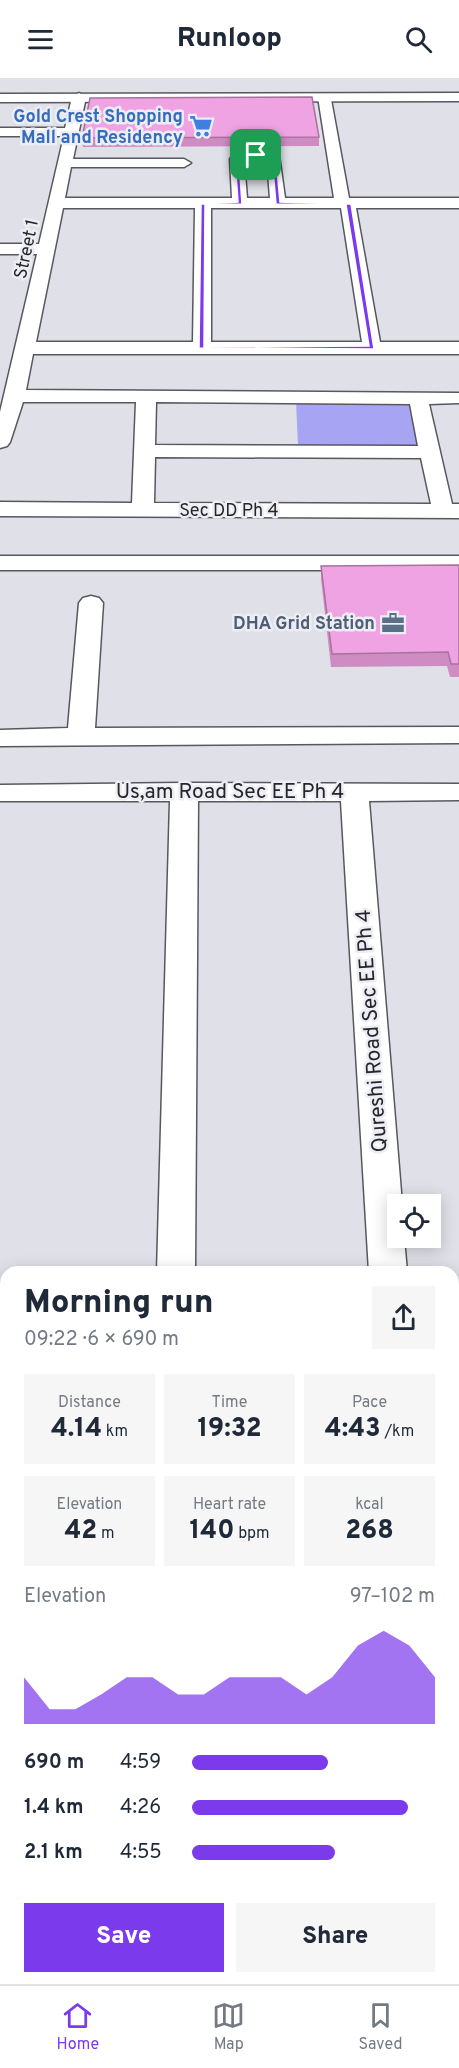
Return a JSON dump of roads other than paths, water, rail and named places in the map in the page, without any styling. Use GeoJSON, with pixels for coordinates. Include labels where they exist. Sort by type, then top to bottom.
{"type":"FeatureCollection","features":[{"type":"Feature","properties":{"kind":"street"},"geometry":{"type":"LineString","coordinates":[[0,96],[328,92],[415,95],[456,92]]}},
{"type":"Feature","properties":{"kind":"street"},"geometry":{"type":"LineString","coordinates":[[0,96],[79,98],[328,92]]}},
{"type":"Feature","properties":{"kind":"street"},"geometry":{"type":"LineString","coordinates":[[328,92],[345,203],[372,348]]}},
{"type":"Feature","properties":{"kind":"street"},"geometry":{"type":"LineString","coordinates":[[415,95],[459,103]]}},
{"type":"Feature","properties":{"kind":"street","name":"Street 1"},"geometry":{"type":"LineString","coordinates":[[0,442],[15,396],[79,98]]}},
{"type":"Feature","properties":{"kind":"street"},"geometry":{"type":"LineString","coordinates":[[0,132],[70,132]]}},
{"type":"Feature","properties":{"kind":"street"},"geometry":{"type":"LineString","coordinates":[[240,203],[237,159],[256,155],[274,158],[278,203]]}},
{"type":"Feature","properties":{"kind":"street"},"geometry":{"type":"LineString","coordinates":[[64,163],[184,163]]}},
{"type":"Feature","properties":{"kind":"street"},"geometry":{"type":"LineString","coordinates":[[56,203],[459,203]]}},
{"type":"Feature","properties":{"kind":"street"},"geometry":{"type":"LineString","coordinates":[[202,348],[203,204]]}},
{"type":"Feature","properties":{"kind":"street"},"geometry":{"type":"LineString","coordinates":[[0,249],[46,249]]}},
{"type":"Feature","properties":{"kind":"street"},"geometry":{"type":"LineString","coordinates":[[25,348],[459,348]]}},
{"type":"Feature","properties":{"kind":"street"},"geometry":{"type":"LineString","coordinates":[[15,396],[457,398]]}},
{"type":"Feature","properties":{"kind":"street"},"geometry":{"type":"LineString","coordinates":[[142,510],[146,396]]}},
{"type":"Feature","properties":{"kind":"street"},"geometry":{"type":"LineString","coordinates":[[418,397],[430,452],[451,511]]}},
{"type":"Feature","properties":{"kind":"street"},"geometry":{"type":"LineString","coordinates":[[144,451],[430,452]]}},
{"type":"Feature","properties":{"kind":"street","name":"Sec DD Ph 4"},"geometry":{"type":"LineString","coordinates":[[0,509],[451,511]]}},
{"type":"Feature","properties":{"kind":"street"},"geometry":{"type":"LineString","coordinates":[[0,543],[459,543]]}},
{"type":"Feature","properties":{"kind":"street"},"geometry":{"type":"LineString","coordinates":[[0,562],[459,563]]}},
{"type":"Feature","properties":{"kind":"street"},"geometry":{"type":"LineString","coordinates":[[81,736],[91,603]]}},
{"type":"Feature","properties":{"kind":"street"},"geometry":{"type":"LineString","coordinates":[[0,738],[459,735]]}},
{"type":"Feature","properties":{"kind":"street"},"geometry":{"type":"LineString","coordinates":[[176,1266],[184,791]]}},
{"type":"Feature","properties":{"kind":"street","name":"Qureshi Road Sec EE Ph 4"},"geometry":{"type":"LineString","coordinates":[[354,791],[388,1266]]}},
{"type":"Feature","properties":{"kind":"street","name":"Us,am Road Sec EE Ph 4"},"geometry":{"type":"LineString","coordinates":[[0,792],[459,792]]}},
{"type":"Feature","properties":{"kind":"place","name":"Gold Crest Shopping Mall and Residency"},"geometry":{"type":"Point","coordinates":[201,126]}},
{"type":"Feature","properties":{"kind":"place","name":"DHA Grid Station"},"geometry":{"type":"Point","coordinates":[393,623]}}]}
